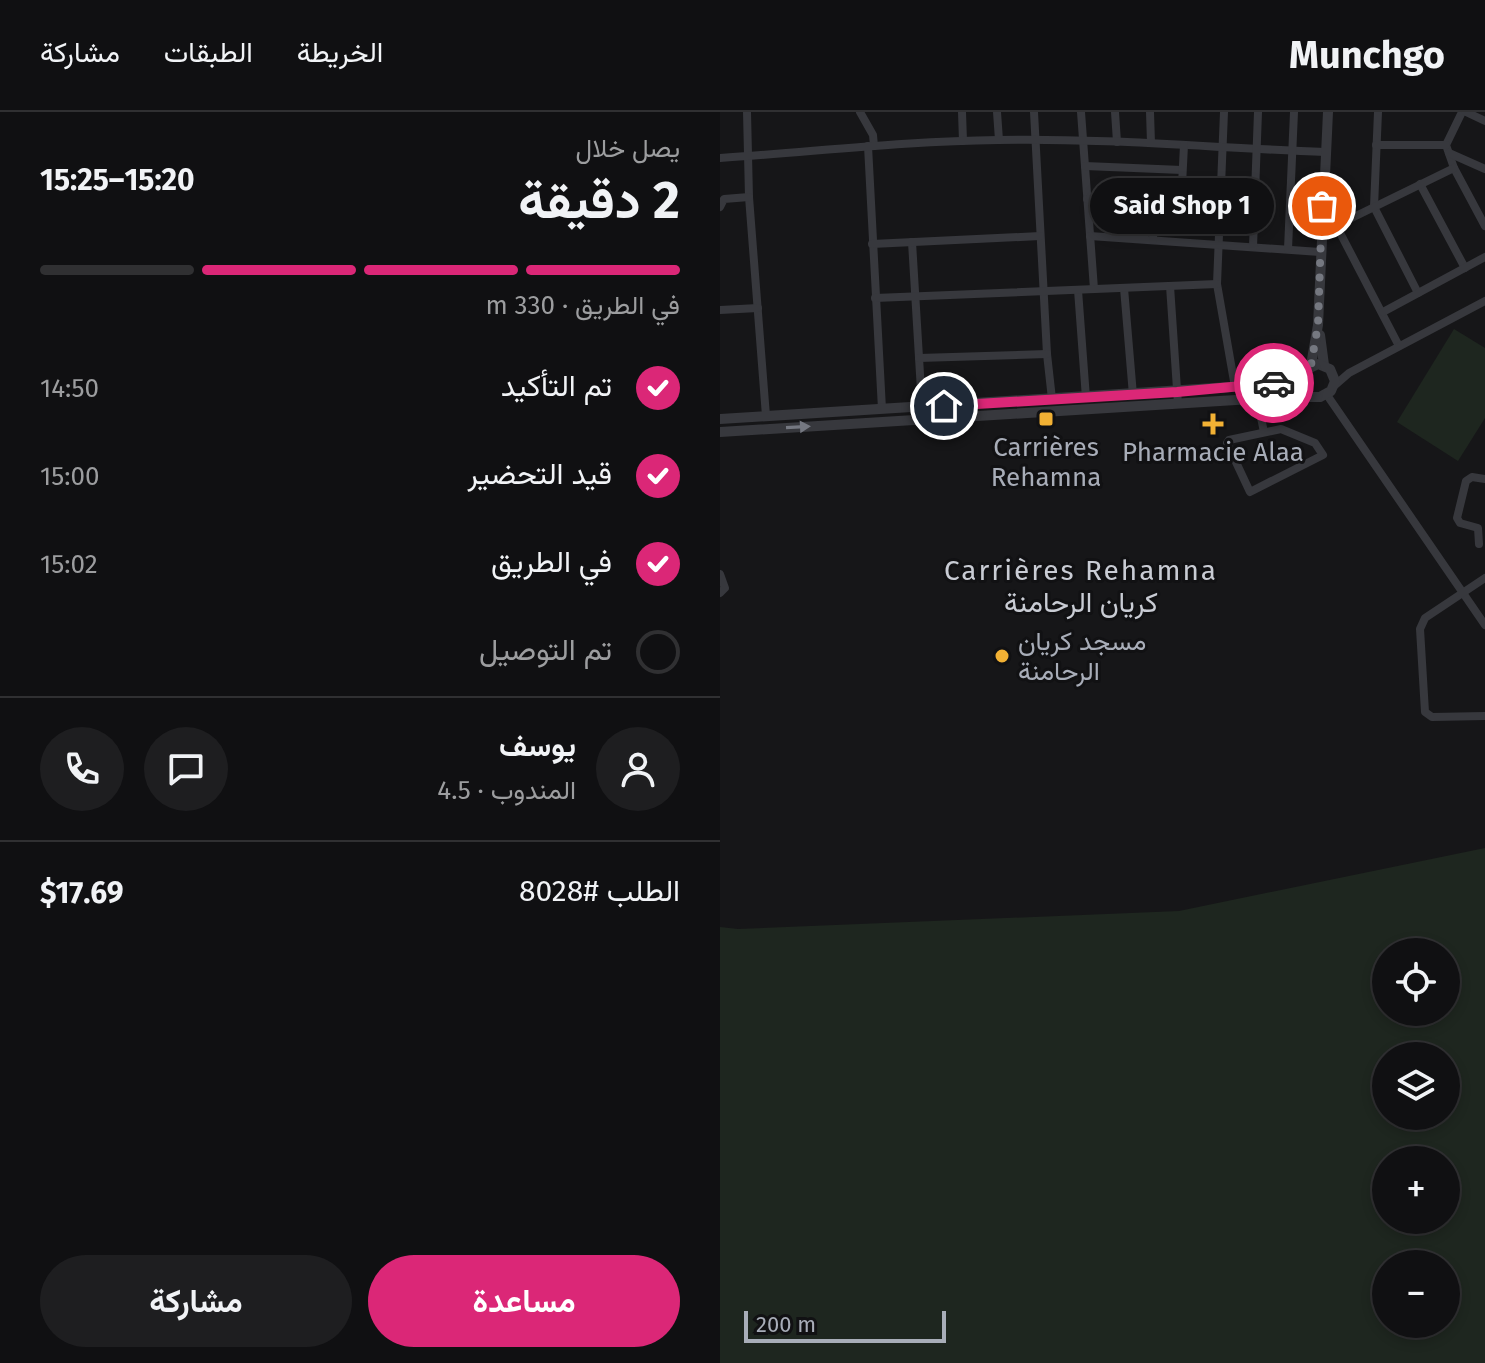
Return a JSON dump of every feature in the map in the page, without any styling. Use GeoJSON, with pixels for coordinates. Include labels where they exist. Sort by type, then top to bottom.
{"type":"FeatureCollection","features":[{"type":"Feature","properties":{"kind":"street"},"geometry":{"type":"LineString","coordinates":[[747,112],[749,197],[766,416]]}},
{"type":"Feature","properties":{"kind":"street"},"geometry":{"type":"LineString","coordinates":[[860,112],[873,135],[872,244],[882,409]]}},
{"type":"Feature","properties":{"kind":"street"},"geometry":{"type":"LineString","coordinates":[[962,112],[963,141]]}},
{"type":"Feature","properties":{"kind":"street"},"geometry":{"type":"LineString","coordinates":[[997,112],[999,140]]}},
{"type":"Feature","properties":{"kind":"street"},"geometry":{"type":"LineString","coordinates":[[1034,112],[1052,399]]}},
{"type":"Feature","properties":{"kind":"street"},"geometry":{"type":"LineString","coordinates":[[1081,112],[1094,289]]}},
{"type":"Feature","properties":{"kind":"street"},"geometry":{"type":"LineString","coordinates":[[1115,112],[1117,142]]}},
{"type":"Feature","properties":{"kind":"street"},"geometry":{"type":"LineString","coordinates":[[1150,112],[1151,143]]}},
{"type":"Feature","properties":{"kind":"street"},"geometry":{"type":"LineString","coordinates":[[1224,112],[1217,284],[1235,387]]}},
{"type":"Feature","properties":{"kind":"street"},"geometry":{"type":"LineString","coordinates":[[1253,247],[1258,112]]}},
{"type":"Feature","properties":{"kind":"street"},"geometry":{"type":"LineString","coordinates":[[1288,249],[1294,112]]}},
{"type":"Feature","properties":{"kind":"street"},"geometry":{"type":"LineString","coordinates":[[1310,396],[1301,385],[1301,376],[1309,367],[1318,325],[1328,112]]}},
{"type":"Feature","properties":{"kind":"street"},"geometry":{"type":"LineString","coordinates":[[1378,112],[1374,207],[1418,293]]}},
{"type":"Feature","properties":{"kind":"street"},"geometry":{"type":"LineString","coordinates":[[1485,121],[1464,112],[1448,149],[1454,168],[1481,208],[1485,226]]}},
{"type":"Feature","properties":{"kind":"street"},"geometry":{"type":"LineString","coordinates":[[720,158],[999,140],[1083,140],[1325,152]]}},
{"type":"Feature","properties":{"kind":"street"},"geometry":{"type":"LineString","coordinates":[[1181,205],[1184,145]]}},
{"type":"Feature","properties":{"kind":"street"},"geometry":{"type":"LineString","coordinates":[[1376,145],[1448,149],[1485,169]]}},
{"type":"Feature","properties":{"kind":"street"},"geometry":{"type":"LineString","coordinates":[[1085,166],[1182,170]]}},
{"type":"Feature","properties":{"kind":"street"},"geometry":{"type":"LineString","coordinates":[[1321,233],[1454,168]]}},
{"type":"Feature","properties":{"kind":"street"},"geometry":{"type":"LineString","coordinates":[[1420,184],[1465,268]]}},
{"type":"Feature","properties":{"kind":"street"},"geometry":{"type":"LineString","coordinates":[[720,207],[724,199],[749,197]]}},
{"type":"Feature","properties":{"kind":"street"},"geometry":{"type":"LineString","coordinates":[[1087,199],[1220,207]]}},
{"type":"Feature","properties":{"kind":"street"},"geometry":{"type":"LineString","coordinates":[[1153,240],[1154,203]]}},
{"type":"Feature","properties":{"kind":"street"},"geometry":{"type":"LineString","coordinates":[[1336,225],[1399,346]]}},
{"type":"Feature","properties":{"kind":"street"},"geometry":{"type":"LineString","coordinates":[[872,244],[1040,236]]}},
{"type":"Feature","properties":{"kind":"street"},"geometry":{"type":"LineString","coordinates":[[1090,236],[1320,252]]}},
{"type":"Feature","properties":{"kind":"street"},"geometry":{"type":"LineString","coordinates":[[912,242],[922,407]]}},
{"type":"Feature","properties":{"kind":"street"},"geometry":{"type":"LineString","coordinates":[[1383,312],[1485,257]]}},
{"type":"Feature","properties":{"kind":"street"},"geometry":{"type":"LineString","coordinates":[[875,298],[1217,284]]}},
{"type":"Feature","properties":{"kind":"street"},"geometry":{"type":"LineString","coordinates":[[1170,286],[1178,404]]}},
{"type":"Feature","properties":{"kind":"street"},"geometry":{"type":"LineString","coordinates":[[1124,288],[1133,395]]}},
{"type":"Feature","properties":{"kind":"street"},"geometry":{"type":"LineString","coordinates":[[1078,290],[1086,398]]}},
{"type":"Feature","properties":{"kind":"street"},"geometry":{"type":"LineString","coordinates":[[720,432],[1310,396],[1330,390],[1349,373],[1485,301]]}},
{"type":"Feature","properties":{"kind":"street"},"geometry":{"type":"LineString","coordinates":[[720,310],[758,308]]}},
{"type":"Feature","properties":{"kind":"street"},"geometry":{"type":"LineString","coordinates":[[1318,325],[1330,390],[1485,625]]}},
{"type":"Feature","properties":{"kind":"street"},"geometry":{"type":"LineString","coordinates":[[919,358],[1047,354]]}},
{"type":"Feature","properties":{"kind":"street"},"geometry":{"type":"LineString","coordinates":[[720,419],[1235,387],[1274,383],[1309,367],[1349,373]]}},
{"type":"Feature","properties":{"kind":"street"},"geometry":{"type":"LineString","coordinates":[[1257,399],[1264,432]]}},
{"type":"Feature","properties":{"kind":"street"},"geometry":{"type":"LineString","coordinates":[[1285,430],[1315,443],[1323,455],[1250,492],[1227,443],[1264,432],[1285,430]]}},
{"type":"Feature","properties":{"kind":"street"},"geometry":{"type":"LineString","coordinates":[[1479,544],[1478,528],[1460,523],[1457,518],[1466,481],[1472,477],[1485,479]]}},
{"type":"Feature","properties":{"kind":"street"},"geometry":{"type":"LineString","coordinates":[[720,574],[725,588],[720,593]]}},
{"type":"Feature","properties":{"kind":"street"},"geometry":{"type":"LineString","coordinates":[[1485,578],[1425,618],[1421,625],[1425,712],[1432,717],[1485,716]]}},
{"type":"Feature","properties":{"kind":"shaded area"},"geometry":{"type":"Polygon","coordinates":[[[1454,329],[1485,348],[1485,418],[1458,461],[1397,422],[1454,329]]]}},
{"type":"Feature","properties":{"kind":"shaded area"},"geometry":{"type":"Polygon","coordinates":[[[1485,848],[1485,1363],[720,1363],[720,927],[738,929],[1179,911],[1485,848]]]}},
{"type":"Feature","properties":{"kind":"way so far"},"geometry":{"type":"LineString","coordinates":[[1274,383],[1311,365],[1318,325],[1322,206]]}},
{"type":"Feature","properties":{"kind":"place","name":"Said Shop 1"},"geometry":{"type":"Point","coordinates":[1322,206]}},
{"type":"Feature","properties":{"kind":"place","name":"Carrières Rehamna"},"geometry":{"type":"Point","coordinates":[1046,419]}},
{"type":"Feature","properties":{"kind":"place","name":"Pharmacie Alaa"},"geometry":{"type":"Point","coordinates":[1213,424]}},
{"type":"Feature","properties":{"kind":"place","name":"مسجد كريان الرحامنة"},"geometry":{"type":"Point","coordinates":[1002,656]}},
{"type":"Feature","properties":{"kind":"district","name":"Carrières Rehamna كريان الرحامنة"},"geometry":{"type":"Point","coordinates":[1081,586]}},
{"type":"Feature","properties":{"kind":"route"},"geometry":{"type":"LineString","coordinates":[[944,406],[1274,383]]}}]}
